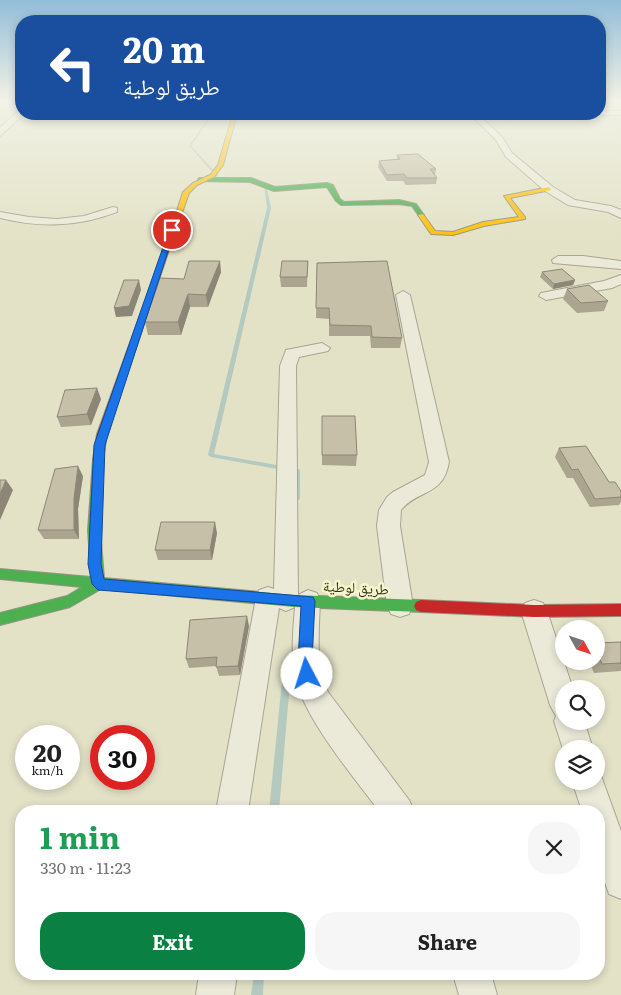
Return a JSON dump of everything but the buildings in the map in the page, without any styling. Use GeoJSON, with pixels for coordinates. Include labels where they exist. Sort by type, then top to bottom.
{"type":"FeatureCollection","features":[{"type":"Feature","properties":{"kind":"street"},"geometry":{"type":"LineString","coordinates":[[0,619],[70,601],[98,584],[95,564],[95,527],[98,455],[102,434],[186,192],[190,186],[199,180],[214,176],[220,165],[225,146]]}},
{"type":"Feature","properties":{"kind":"street"},"geometry":{"type":"LineString","coordinates":[[503,146],[509,155],[549,189],[572,203],[611,208],[621,215]]}},
{"type":"Feature","properties":{"kind":"street"},"geometry":{"type":"LineString","coordinates":[[199,180],[251,180],[274,189],[328,185],[332,186],[338,200],[344,204],[404,203],[414,205],[433,233],[441,235],[461,233],[481,224],[523,218],[506,197],[549,189]]}},
{"type":"Feature","properties":{"kind":"street"},"geometry":{"type":"LineString","coordinates":[[0,215],[15,219],[66,223],[91,219],[113,210]]}},
{"type":"Feature","properties":{"kind":"street"},"geometry":{"type":"LineString","coordinates":[[558,260],[592,261],[621,265]]}},
{"type":"Feature","properties":{"kind":"street"},"geometry":{"type":"LineString","coordinates":[[546,296],[607,285],[621,279]]}},
{"type":"Feature","properties":{"kind":"street"},"geometry":{"type":"LineString","coordinates":[[400,606],[388,529],[390,509],[395,502],[427,485],[439,470],[439,462],[403,294]]}},
{"type":"Feature","properties":{"kind":"street"},"geometry":{"type":"LineString","coordinates":[[234,805],[287,599],[288,366],[292,353],[322,348]]}},
{"type":"Feature","properties":{"kind":"street","name":"طريق لوطية"},"geometry":{"type":"LineString","coordinates":[[0,574],[98,584],[400,606],[534,611],[621,610]]}},
{"type":"Feature","properties":{"kind":"street"},"geometry":{"type":"LineString","coordinates":[[287,599],[305,661],[310,687],[318,702],[394,805]]}},
{"type":"Feature","properties":{"kind":"street"},"geometry":{"type":"LineString","coordinates":[[534,611],[556,680]]}},
{"type":"Feature","properties":{"kind":"street"},"geometry":{"type":"LineString","coordinates":[[591,790],[596,805]]}},
{"type":"Feature","properties":{"kind":"street"},"geometry":{"type":"LineString","coordinates":[[605,834],[621,882]]}},
{"type":"Feature","properties":{"kind":"street"},"geometry":{"type":"LineString","coordinates":[[215,995],[217,980]]}},
{"type":"Feature","properties":{"kind":"street"},"geometry":{"type":"LineString","coordinates":[[474,980],[478,995]]}},
{"type":"Feature","properties":{"kind":"waterway"},"geometry":{"type":"LineString","coordinates":[[190,146],[217,176]]}},
{"type":"Feature","properties":{"kind":"waterway"},"geometry":{"type":"LineString","coordinates":[[265,184],[269,208],[211,455],[297,470],[297,499]]}},
{"type":"Feature","properties":{"kind":"waterway"},"geometry":{"type":"LineString","coordinates":[[275,805],[287,671]]}},
{"type":"Feature","properties":{"kind":"waterway"},"geometry":{"type":"LineString","coordinates":[[257,995],[258,980]]}},
{"type":"Feature","properties":{"kind":"traffic: fast"},"geometry":{"type":"LineString","coordinates":[[199,180],[251,180],[274,189],[327,185],[331,186],[338,200],[343,204],[399,202],[414,205],[421,215]]}},
{"type":"Feature","properties":{"kind":"traffic: fast"},"geometry":{"type":"LineString","coordinates":[[0,619],[70,601],[98,584],[94,530],[98,459]]}},
{"type":"Feature","properties":{"kind":"traffic: fast"},"geometry":{"type":"LineString","coordinates":[[0,574],[294,601],[421,606]]}},
{"type":"Feature","properties":{"kind":"traffic: slow"},"geometry":{"type":"LineString","coordinates":[[166,250],[186,192],[195,184],[212,176],[220,165],[225,146]]}},
{"type":"Feature","properties":{"kind":"traffic: slow"},"geometry":{"type":"LineString","coordinates":[[421,215],[433,233],[453,233],[483,224],[523,218],[506,197],[549,189]]}},
{"type":"Feature","properties":{"kind":"traffic: jam"},"geometry":{"type":"LineString","coordinates":[[98,459],[102,434],[166,250]]}},
{"type":"Feature","properties":{"kind":"traffic: jam"},"geometry":{"type":"LineString","coordinates":[[421,606],[534,611],[621,610]]}},
{"type":"Feature","properties":{"kind":"route"},"geometry":{"type":"LineString","coordinates":[[172,230],[102,434],[98,455],[95,564],[98,584],[308,601],[305,661],[307,674]]}}]}
